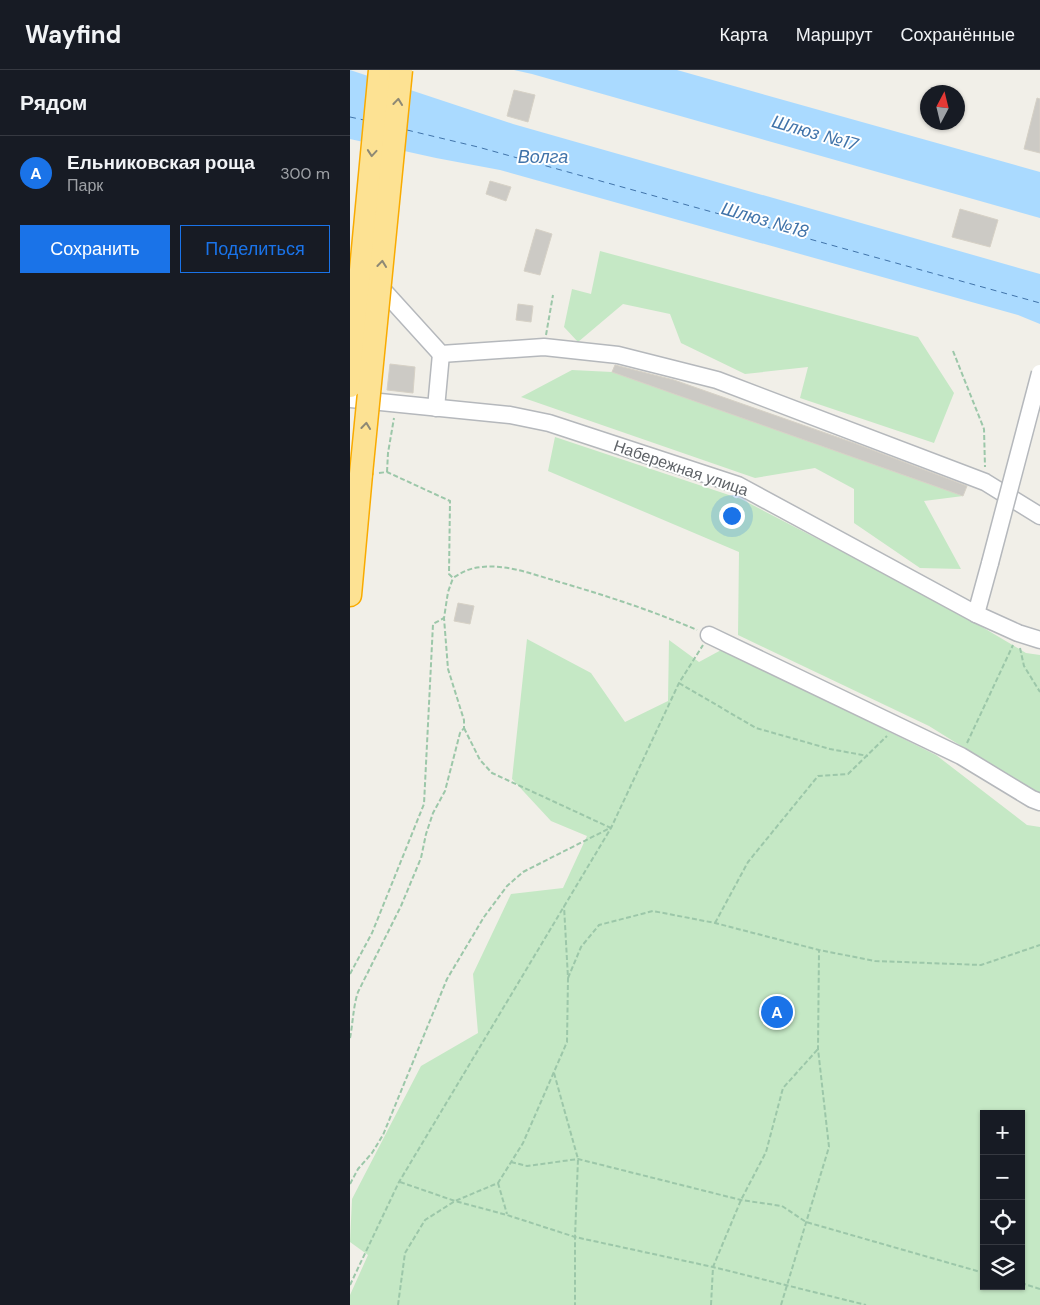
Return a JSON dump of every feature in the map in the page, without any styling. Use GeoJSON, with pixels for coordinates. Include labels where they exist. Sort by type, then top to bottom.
{"type":"FeatureCollection","features":[{"type":"Feature","properties":{"kind":"highway"},"geometry":{"type":"LineString","coordinates":[[350,386],[380,70]]}},
{"type":"Feature","properties":{"kind":"highway"},"geometry":{"type":"LineString","coordinates":[[350,595],[401,70]]}},
{"type":"Feature","properties":{"kind":"street"},"geometry":{"type":"LineString","coordinates":[[350,285],[382,289],[441,354],[436,408]]}},
{"type":"Feature","properties":{"kind":"street"},"geometry":{"type":"LineString","coordinates":[[441,354],[544,347],[618,355],[717,380],[985,482],[1040,516]]}},
{"type":"Feature","properties":{"kind":"street"},"geometry":{"type":"LineString","coordinates":[[976,614],[1040,372]]}},
{"type":"Feature","properties":{"kind":"street","name":"Набережная улица"},"geometry":{"type":"LineString","coordinates":[[350,399],[510,415],[549,423],[738,484],[976,614],[1018,635],[1040,640]]}},
{"type":"Feature","properties":{"kind":"street"},"geometry":{"type":"LineString","coordinates":[[709,635],[961,756],[1040,802]]}},
{"type":"Feature","properties":{"kind":"path"},"geometry":{"type":"LineString","coordinates":[[544,347],[553,295]]}},
{"type":"Feature","properties":{"kind":"path"},"geometry":{"type":"LineString","coordinates":[[953,351],[984,430],[985,482]]}},
{"type":"Feature","properties":{"kind":"path"},"geometry":{"type":"LineString","coordinates":[[397,404],[388,453],[387,472],[450,501],[449,574],[453,578]]}},
{"type":"Feature","properties":{"kind":"path"},"geometry":{"type":"LineString","coordinates":[[350,1285],[400,1182],[611,828],[679,683],[709,635],[600,594],[518,571],[481,567],[464,571],[453,578],[448,592],[444,618],[448,669],[464,720],[464,728],[480,760],[492,773],[611,828]]}},
{"type":"Feature","properties":{"kind":"path"},"geometry":{"type":"LineString","coordinates":[[350,974],[372,933],[424,804],[434,624],[444,618]]}},
{"type":"Feature","properties":{"kind":"path"},"geometry":{"type":"LineString","coordinates":[[1018,635],[1024,666],[1040,692]]}},
{"type":"Feature","properties":{"kind":"path"},"geometry":{"type":"LineString","coordinates":[[961,756],[1018,635]]}},
{"type":"Feature","properties":{"kind":"path"},"geometry":{"type":"LineString","coordinates":[[679,683],[756,728],[830,749],[868,756]]}},
{"type":"Feature","properties":{"kind":"path"},"geometry":{"type":"LineString","coordinates":[[715,923],[748,862],[818,776],[848,774],[898,726]]}},
{"type":"Feature","properties":{"kind":"path"},"geometry":{"type":"LineString","coordinates":[[350,1038],[354,1003],[358,992],[401,906],[421,858],[426,834],[433,813],[445,792],[460,733],[464,728]]}},
{"type":"Feature","properties":{"kind":"path"},"geometry":{"type":"LineString","coordinates":[[350,1184],[358,1169],[372,1153],[383,1135],[447,978],[484,916],[507,886],[523,872],[611,828]]}},
{"type":"Feature","properties":{"kind":"path"},"geometry":{"type":"LineString","coordinates":[[398,1305],[406,1253],[425,1220],[455,1201],[498,1183],[523,1143],[567,1042],[568,978],[564,906]]}},
{"type":"Feature","properties":{"kind":"path"},"geometry":{"type":"LineString","coordinates":[[568,978],[582,947],[599,925],[653,911],[715,923],[819,950],[875,961],[981,966],[1040,945]]}},
{"type":"Feature","properties":{"kind":"path"},"geometry":{"type":"LineString","coordinates":[[781,1305],[829,1147],[818,1050],[819,950]]}},
{"type":"Feature","properties":{"kind":"path"},"geometry":{"type":"LineString","coordinates":[[711,1305],[713,1267],[741,1200],[766,1152],[783,1088],[818,1050]]}},
{"type":"Feature","properties":{"kind":"path"},"geometry":{"type":"LineString","coordinates":[[554,1072],[578,1159],[574,1237],[575,1305]]}},
{"type":"Feature","properties":{"kind":"path"},"geometry":{"type":"LineString","coordinates":[[511,1162],[527,1166],[578,1159],[741,1200],[782,1206],[806,1222],[980,1271]]}},
{"type":"Feature","properties":{"kind":"path"},"geometry":{"type":"LineString","coordinates":[[400,1182],[455,1201],[507,1215],[574,1237],[713,1267],[866,1305]]}},
{"type":"Feature","properties":{"kind":"path"},"geometry":{"type":"LineString","coordinates":[[498,1183],[507,1215]]}},
{"type":"Feature","properties":{"kind":"path"},"geometry":{"type":"LineString","coordinates":[[1025,1284],[1040,1289]]}},
{"type":"Feature","properties":{"kind":"green space"},"geometry":{"type":"Polygon","coordinates":[[[600,251],[918,337],[954,393],[934,443],[800,398],[808,367],[745,374],[681,343],[670,314],[623,304],[578,342],[564,327],[572,289],[591,294],[600,251]]]}},
{"type":"Feature","properties":{"kind":"green space"},"geometry":{"type":"Polygon","coordinates":[[[572,370],[612,372],[963,496],[924,501],[961,569],[920,568],[854,523],[854,489],[815,468],[755,478],[521,397],[572,370]]]}},
{"type":"Feature","properties":{"kind":"green space"},"geometry":{"type":"Polygon","coordinates":[[[555,437],[741,499],[945,605],[1026,653],[1040,655],[1040,795],[929,726],[738,635],[739,552],[548,471],[555,437]]]}},
{"type":"Feature","properties":{"kind":"green space"},"geometry":{"type":"Polygon","coordinates":[[[527,639],[591,673],[625,722],[668,701],[669,640],[699,662],[723,649],[936,755],[1027,825],[1040,827],[1040,1305],[350,1305],[350,1295],[368,1255],[350,1242],[352,1199],[421,1066],[478,1033],[473,974],[511,894],[563,888],[587,836],[551,821],[512,779],[527,639]]]}},
{"type":"Feature","properties":{"kind":"water","name":"Волга"},"geometry":{"type":"Polygon","coordinates":[[[350,70],[513,124],[1040,274],[1040,324],[1018,315],[500,170],[350,139],[350,70]]]}},
{"type":"Feature","properties":{"kind":"water","name":"Шлюз №17"},"geometry":{"type":"Polygon","coordinates":[[[514,70],[677,70],[1040,172],[1040,218],[532,74],[514,70]]]}},
{"type":"Feature","properties":{"kind":"building"},"geometry":{"type":"Polygon","coordinates":[[[514,90],[535,95],[528,122],[507,116],[514,90]]]}},
{"type":"Feature","properties":{"kind":"building"},"geometry":{"type":"Polygon","coordinates":[[[1037,98],[1040,99],[1040,153],[1024,149],[1037,98]]]}},
{"type":"Feature","properties":{"kind":"building"},"geometry":{"type":"Polygon","coordinates":[[[490,181],[511,187],[506,201],[486,194],[490,181]]]}},
{"type":"Feature","properties":{"kind":"building"},"geometry":{"type":"Polygon","coordinates":[[[960,209],[998,220],[990,247],[952,237],[960,209]]]}},
{"type":"Feature","properties":{"kind":"building"},"geometry":{"type":"Polygon","coordinates":[[[536,229],[552,234],[540,275],[524,271],[536,229]]]}},
{"type":"Feature","properties":{"kind":"building"},"geometry":{"type":"Polygon","coordinates":[[[518,304],[533,306],[531,322],[516,320],[518,304]]]}},
{"type":"Feature","properties":{"kind":"building"},"geometry":{"type":"Polygon","coordinates":[[[390,364],[415,367],[413,393],[387,390],[390,364]]]}},
{"type":"Feature","properties":{"kind":"building"},"geometry":{"type":"Polygon","coordinates":[[[615,365],[674,380],[854,443],[967,486],[963,496],[612,372],[615,365]]]}},
{"type":"Feature","properties":{"kind":"building"},"geometry":{"type":"Polygon","coordinates":[[[458,603],[474,606],[470,624],[454,621],[458,603]]]}},
{"type":"Feature","properties":{"kind":"ferry route"},"geometry":{"type":"LineString","coordinates":[[350,117],[364,120]]}},
{"type":"Feature","properties":{"kind":"ferry route"},"geometry":{"type":"LineString","coordinates":[[407,130],[478,147],[1040,303]]}},
{"type":"Feature","properties":{"kind":"place","name":"Ельниковская роща"},"geometry":{"type":"Point","coordinates":[777,1012]}},
{"type":"Feature","properties":{"kind":"water label","name":"Шлюз №18"},"geometry":{"type":"Point","coordinates":[765,220]}}]}
